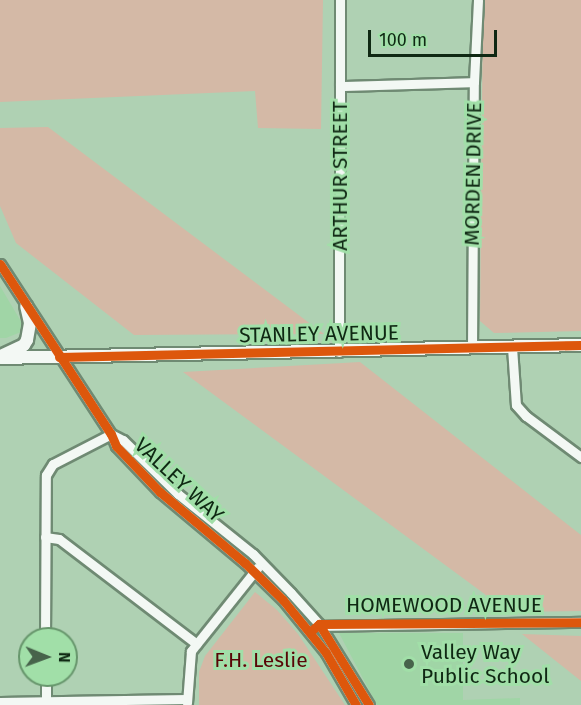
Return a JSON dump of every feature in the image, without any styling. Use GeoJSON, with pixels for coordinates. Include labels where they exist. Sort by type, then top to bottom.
{"type":"FeatureCollection","features":[{"type":"Feature","properties":{"kind":"main road"},"geometry":{"type":"LineString","coordinates":[[0,357],[13,351],[27,340],[30,323],[26,306]]}},
{"type":"Feature","properties":{"kind":"main road","name":"STANLEY AVENUE"},"geometry":{"type":"LineString","coordinates":[[0,357],[581,345]]}},
{"type":"Feature","properties":{"kind":"street","name":"ARTHUR STREET"},"geometry":{"type":"LineString","coordinates":[[339,351],[340,0]]}},
{"type":"Feature","properties":{"kind":"street","name":"MORDEN DRIVE"},"geometry":{"type":"LineString","coordinates":[[472,348],[474,82],[478,0]]}},
{"type":"Feature","properties":{"kind":"street"},"geometry":{"type":"LineString","coordinates":[[340,86],[474,82]]}},
{"type":"Feature","properties":{"kind":"street","name":"VALLEY WAY"},"geometry":{"type":"LineString","coordinates":[[0,264],[111,434],[116,446],[152,485],[254,571],[311,632],[356,705]]}},
{"type":"Feature","properties":{"kind":"street"},"geometry":{"type":"LineString","coordinates":[[512,347],[516,405],[526,416],[581,457]]}},
{"type":"Feature","properties":{"kind":"street"},"geometry":{"type":"LineString","coordinates":[[45,627],[44,486],[46,475],[53,464],[111,434]]}},
{"type":"Feature","properties":{"kind":"street","name":"VALLEY WAY"},"geometry":{"type":"LineString","coordinates":[[111,434],[123,440],[159,477],[261,562],[319,624],[369,705]]}},
{"type":"Feature","properties":{"kind":"street"},"geometry":{"type":"LineString","coordinates":[[45,537],[59,539],[197,644]]}},
{"type":"Feature","properties":{"kind":"street"},"geometry":{"type":"LineString","coordinates":[[0,702],[187,702],[188,662],[191,651],[261,562]]}},
{"type":"Feature","properties":{"kind":"street","name":"HOMEWOOD AVENUE"},"geometry":{"type":"LineString","coordinates":[[311,632],[319,624],[581,622]]}},
{"type":"Feature","properties":{"kind":"street"},"geometry":{"type":"LineString","coordinates":[[46,687],[46,701]]}},
{"type":"Feature","properties":{"kind":"shaded area"},"geometry":{"type":"Polygon","coordinates":[[[0,286],[26,330],[6,338],[0,338],[0,286]]]}},
{"type":"Feature","properties":{"kind":"shaded area","name":"Valley Way Public School"},"geometry":{"type":"Polygon","coordinates":[[[339,633],[463,633],[463,700],[520,698],[520,705],[377,705],[339,633]]]}},
{"type":"Feature","properties":{"kind":"green space"},"geometry":{"type":"Polygon","coordinates":[[[0,0],[323,0],[321,129],[258,128],[255,91],[0,102],[0,0]]]}},
{"type":"Feature","properties":{"kind":"green space"},"geometry":{"type":"Polygon","coordinates":[[[483,0],[581,0],[581,331],[494,333],[480,321],[483,0]]]}},
{"type":"Feature","properties":{"kind":"green space"},"geometry":{"type":"Polygon","coordinates":[[[48,127],[324,334],[134,335],[16,243],[0,206],[0,128],[48,127]]]}},
{"type":"Feature","properties":{"kind":"green space"},"geometry":{"type":"Polygon","coordinates":[[[360,362],[581,535],[581,611],[509,612],[183,372],[360,362]]]}},
{"type":"Feature","properties":{"kind":"green space","name":"F.H. Leslie"},"geometry":{"type":"Polygon","coordinates":[[[255,592],[277,610],[298,634],[345,705],[199,705],[199,672],[205,656],[255,592]]]}},
{"type":"Feature","properties":{"kind":"green space"},"geometry":{"type":"Polygon","coordinates":[[[522,634],[581,636],[581,681],[522,634]]]}},
{"type":"Feature","properties":{"kind":"cycle path"},"geometry":{"type":"LineString","coordinates":[[0,264],[111,434],[116,446],[160,492],[245,563],[283,600],[326,653],[356,705]]}},
{"type":"Feature","properties":{"kind":"cycle path"},"geometry":{"type":"LineString","coordinates":[[59,357],[581,345]]}},
{"type":"Feature","properties":{"kind":"cycle path"},"geometry":{"type":"LineString","coordinates":[[311,631],[319,624],[581,622]]}},
{"type":"Feature","properties":{"kind":"cycle path"},"geometry":{"type":"LineString","coordinates":[[319,624],[369,705]]}},
{"type":"Feature","properties":{"kind":"place","name":"Valley Way Public School"},"geometry":{"type":"Point","coordinates":[409,664]}}]}
